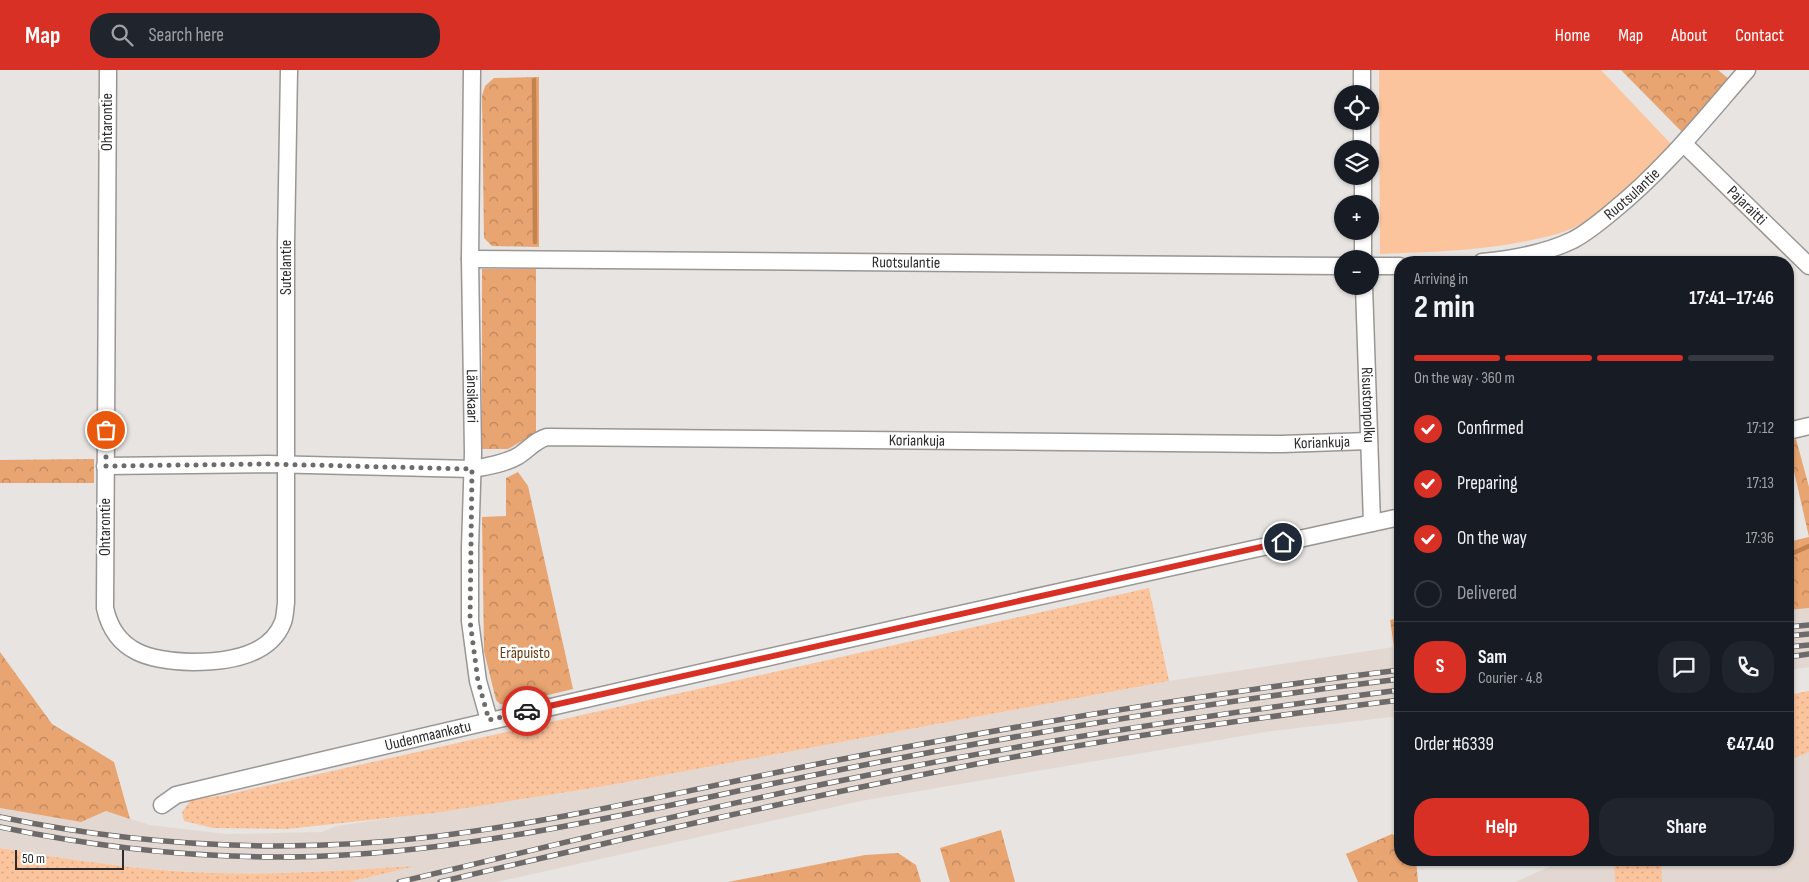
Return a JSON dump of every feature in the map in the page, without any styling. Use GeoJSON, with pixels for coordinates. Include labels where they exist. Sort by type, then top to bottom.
{"type":"FeatureCollection","features":[{"type":"Feature","properties":{"kind":"street","name":"Ohtarontie"},"geometry":{"type":"LineString","coordinates":[[108,70],[104,608],[107,620],[122,642],[149,658],[165,662],[214,662],[232,660],[253,652],[270,640],[283,624],[286,604],[286,465]]}},
{"type":"Feature","properties":{"kind":"street","name":"Sutelantie"},"geometry":{"type":"LineString","coordinates":[[286,465],[289,70]]}},
{"type":"Feature","properties":{"kind":"street","name":"Länsikaari"},"geometry":{"type":"LineString","coordinates":[[472,70],[470,621],[478,681],[489,720]]}},
{"type":"Feature","properties":{"kind":"street"},"geometry":{"type":"LineString","coordinates":[[1362,70],[1362,85]]}},
{"type":"Feature","properties":{"kind":"street","name":"Ruotsulantie"},"geometry":{"type":"LineString","coordinates":[[1523,256],[1574,240],[1593,228],[1632,196],[1684,144],[1746,70]]}},
{"type":"Feature","properties":{"kind":"street","name":"Pajaraitti"},"geometry":{"type":"LineString","coordinates":[[1684,144],[1809,266]]}},
{"type":"Feature","properties":{"kind":"street","name":"Ruotsulantie"},"geometry":{"type":"LineString","coordinates":[[470,260],[1334,266]]}},
{"type":"Feature","properties":{"kind":"street"},"geometry":{"type":"LineString","coordinates":[[1379,266],[1394,266]]}},
{"type":"Feature","properties":{"kind":"street","name":"Risustonpolku"},"geometry":{"type":"LineString","coordinates":[[1364,295],[1372,523]]}},
{"type":"Feature","properties":{"kind":"street"},"geometry":{"type":"LineString","coordinates":[[1794,430],[1809,426]]}},
{"type":"Feature","properties":{"kind":"street","name":"Koriankuja"},"geometry":{"type":"LineString","coordinates":[[106,466],[286,465],[472,469],[508,461],[523,453],[540,439],[547,437],[1282,444],[1369,441]]}},
{"type":"Feature","properties":{"kind":"street","name":"Uudenmaankatu"},"geometry":{"type":"LineString","coordinates":[[162,805],[176,795],[489,720],[845,639],[1394,518]]}},
{"type":"Feature","properties":{"kind":"shaded area"},"geometry":{"type":"Polygon","coordinates":[[[1379,70],[1601,70],[1671,144],[1637,179],[1612,201],[1587,220],[1568,230],[1532,240],[1494,247],[1380,254],[1379,70]]]}},
{"type":"Feature","properties":{"kind":"shaded area"},"geometry":{"type":"Polygon","coordinates":[[[1149,588],[1169,681],[605,786],[434,813],[287,829],[213,828],[184,821],[182,812],[191,800],[225,795],[1149,588]]]}},
{"type":"Feature","properties":{"kind":"shaded area"},"geometry":{"type":"Polygon","coordinates":[[[1809,608],[1809,667],[1794,669],[1794,609],[1809,608]]]}},
{"type":"Feature","properties":{"kind":"shaded area"},"geometry":{"type":"Polygon","coordinates":[[[1394,647],[1394,717],[1272,731],[861,801],[497,882],[349,882],[410,867],[280,873],[214,873],[114,867],[0,848],[0,808],[81,822],[106,811],[150,825],[226,834],[322,832],[337,826],[605,786],[1169,681],[1394,647]]]}},
{"type":"Feature","properties":{"kind":"shaded area"},"geometry":{"type":"Polygon","coordinates":[[[1809,691],[1809,752],[1794,758],[1794,694],[1809,691]]]}},
{"type":"Feature","properties":{"kind":"shaded area"},"geometry":{"type":"Polygon","coordinates":[[[1809,752],[1809,882],[1515,882],[1551,866],[1794,866],[1794,758],[1809,752]]]}},
{"type":"Feature","properties":{"kind":"shaded area"},"geometry":{"type":"Polygon","coordinates":[[[0,848],[107,864],[187,872],[289,873],[415,866],[349,882],[0,882],[0,848]]]}},
{"type":"Feature","properties":{"kind":"shaded area"},"geometry":{"type":"Polygon","coordinates":[[[1614,866],[1661,866],[1662,882],[1615,882],[1614,866]]]}},
{"type":"Feature","properties":{"kind":"green space"},"geometry":{"type":"Polygon","coordinates":[[[1621,70],[1718,70],[1729,79],[1682,132],[1621,70]]]}},
{"type":"Feature","properties":{"kind":"green space"},"geometry":{"type":"Polygon","coordinates":[[[539,77],[539,247],[492,246],[484,238],[482,96],[485,86],[494,78],[539,77]]]}},
{"type":"Feature","properties":{"kind":"green space"},"geometry":{"type":"Polygon","coordinates":[[[482,269],[536,269],[536,433],[508,449],[482,449],[482,269]]]}},
{"type":"Feature","properties":{"kind":"green space"},"geometry":{"type":"Polygon","coordinates":[[[1796,439],[1809,487],[1809,537],[1794,471],[1794,440],[1796,439]]]}},
{"type":"Feature","properties":{"kind":"green space"},"geometry":{"type":"Polygon","coordinates":[[[94,459],[94,483],[0,483],[0,460],[94,459]]]}},
{"type":"Feature","properties":{"kind":"green space","name":"Eräpuisto"},"geometry":{"type":"Polygon","coordinates":[[[518,472],[528,486],[573,689],[507,705],[500,704],[496,700],[484,651],[482,517],[506,516],[506,478],[518,472]]]}},
{"type":"Feature","properties":{"kind":"green space"},"geometry":{"type":"Polygon","coordinates":[[[1809,537],[1809,608],[1794,609],[1794,541],[1809,537]]]}},
{"type":"Feature","properties":{"kind":"green space"},"geometry":{"type":"Polygon","coordinates":[[[1394,619],[1394,647],[1390,620],[1394,619]]]}},
{"type":"Feature","properties":{"kind":"green space"},"geometry":{"type":"Polygon","coordinates":[[[0,652],[52,724],[114,762],[130,819],[106,811],[81,822],[0,808],[0,652]]]}},
{"type":"Feature","properties":{"kind":"green space"},"geometry":{"type":"Polygon","coordinates":[[[1001,830],[1015,882],[950,882],[940,848],[1001,830]]]}},
{"type":"Feature","properties":{"kind":"green space"},"geometry":{"type":"Polygon","coordinates":[[[1392,834],[1394,835],[1394,866],[1417,866],[1418,882],[1358,882],[1346,854],[1392,834]]]}},
{"type":"Feature","properties":{"kind":"green space"},"geometry":{"type":"Polygon","coordinates":[[[898,853],[916,865],[921,882],[728,882],[865,855],[898,853]]]}},
{"type":"Feature","properties":{"kind":"waterway"},"geometry":{"type":"LineString","coordinates":[[534,80],[535,242]]}},
{"type":"Feature","properties":{"kind":"waterway"},"geometry":{"type":"LineString","coordinates":[[1794,553],[1809,546]]}},
{"type":"Feature","properties":{"kind":"railway"},"geometry":{"type":"LineString","coordinates":[[1794,626],[1809,625]]}},
{"type":"Feature","properties":{"kind":"railway"},"geometry":{"type":"LineString","coordinates":[[1794,635],[1809,634]]}},
{"type":"Feature","properties":{"kind":"railway"},"geometry":{"type":"LineString","coordinates":[[1794,646],[1809,645]]}},
{"type":"Feature","properties":{"kind":"railway"},"geometry":{"type":"LineString","coordinates":[[1794,656],[1809,654]]}},
{"type":"Feature","properties":{"kind":"railway"},"geometry":{"type":"LineString","coordinates":[[0,817],[54,827],[164,841],[274,846],[384,842],[539,821],[838,760],[1048,722],[1188,699],[1394,671]]}},
{"type":"Feature","properties":{"kind":"railway"},"geometry":{"type":"LineString","coordinates":[[0,827],[108,846],[217,856],[290,857],[361,854],[433,847],[576,824],[859,766],[1061,729],[1196,707],[1394,680]]}},
{"type":"Feature","properties":{"kind":"railway"},"geometry":{"type":"LineString","coordinates":[[399,882],[621,829],[913,766],[1121,730],[1394,691]]}},
{"type":"Feature","properties":{"kind":"railway"},"geometry":{"type":"LineString","coordinates":[[440,882],[645,834],[918,775],[1090,744],[1297,713],[1394,701]]}},
{"type":"Feature","properties":{"kind":"way so far"},"geometry":{"type":"LineString","coordinates":[[106,430],[106,466],[267,464],[472,469],[470,621],[478,681],[489,720],[527,711]]}},
{"type":"Feature","properties":{"kind":"route"},"geometry":{"type":"LineString","coordinates":[[527,711],[855,636],[1283,542]]}}]}
